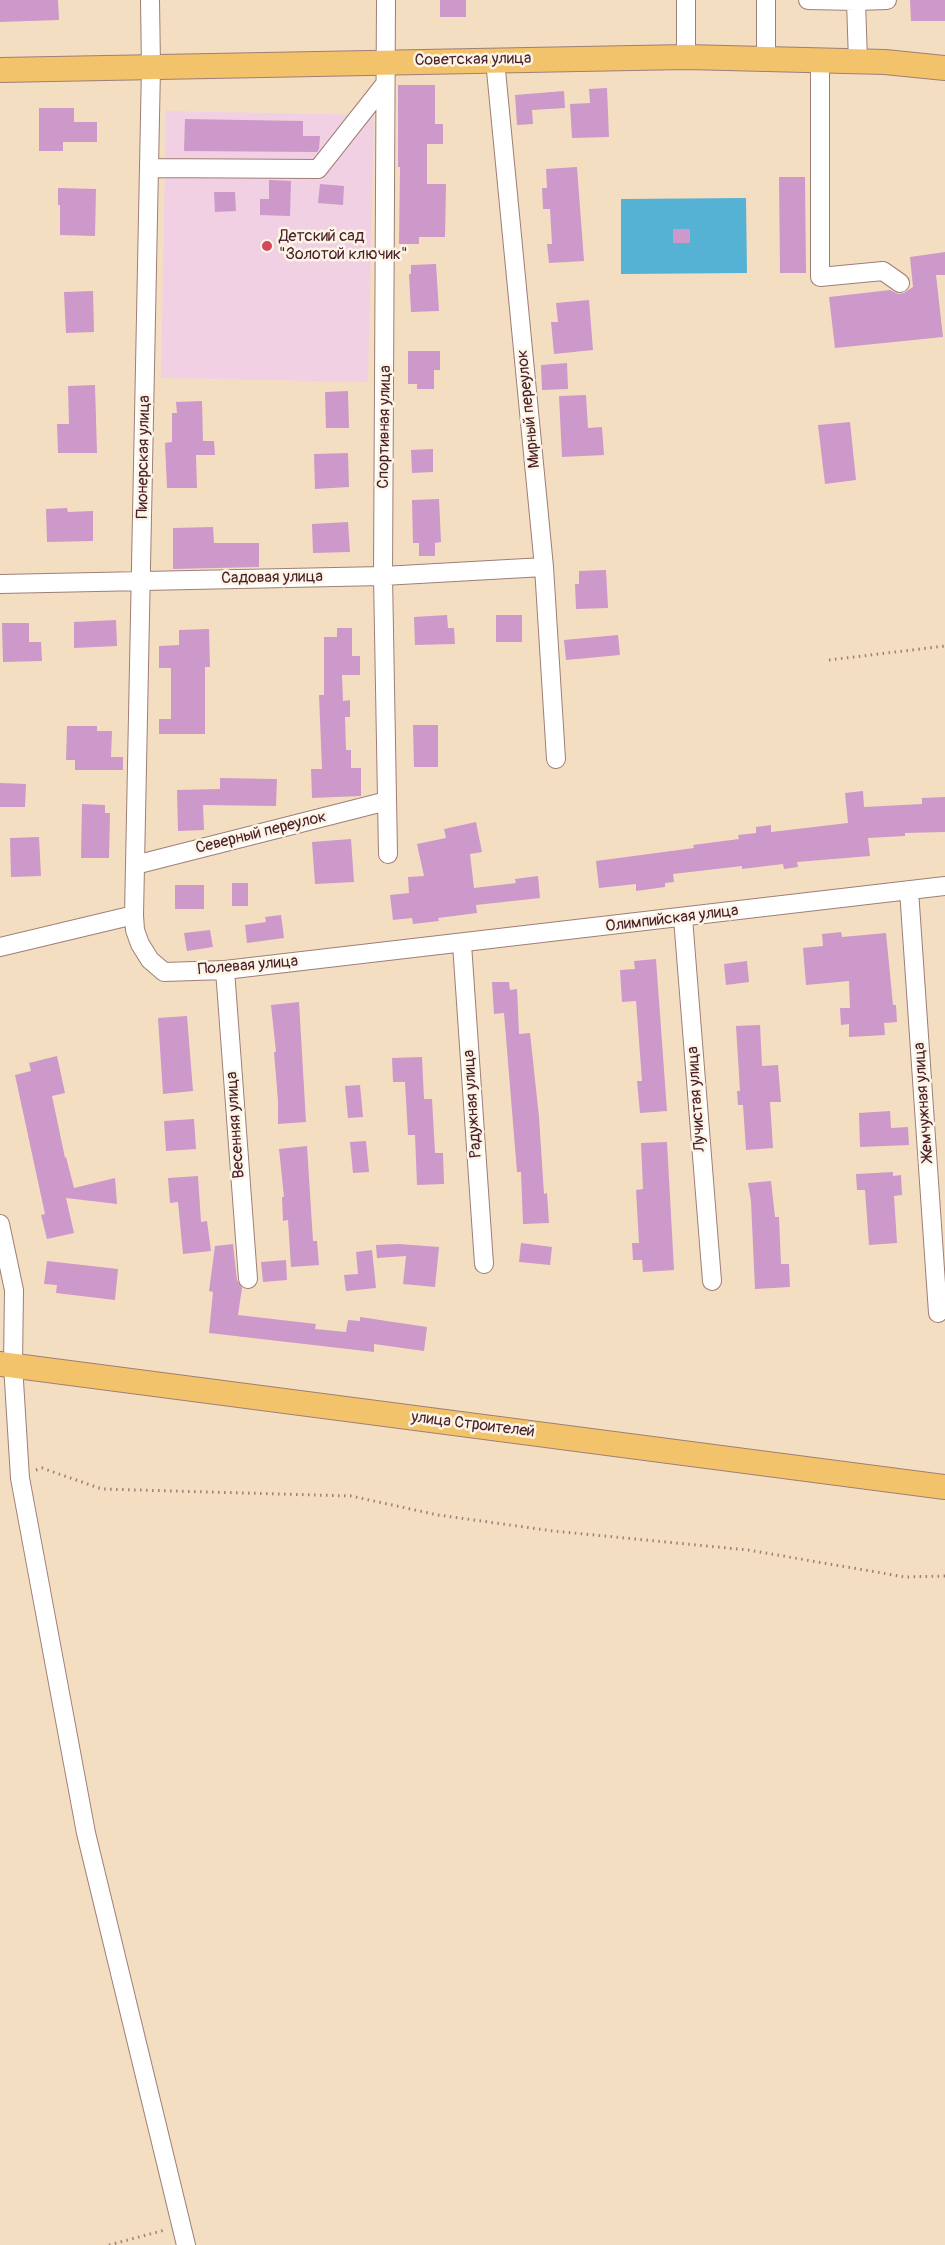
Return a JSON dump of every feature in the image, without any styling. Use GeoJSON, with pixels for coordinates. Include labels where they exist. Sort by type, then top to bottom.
{"type":"FeatureCollection","features":[{"type":"Feature","properties":{"kind":"main road","name":"Советская улица"},"geometry":{"type":"LineString","coordinates":[[0,70],[151,67],[385,73],[495,60],[686,57],[858,61],[945,68]]}},
{"type":"Feature","properties":{"kind":"main road","name":"улица Строителей"},"geometry":{"type":"LineString","coordinates":[[6,1364],[945,1487]]}},
{"type":"Feature","properties":{"kind":"street","name":"Пионерская улица"},"geometry":{"type":"LineString","coordinates":[[134,915],[151,67],[150,0]]}},
{"type":"Feature","properties":{"kind":"street","name":"Спортивная улица"},"geometry":{"type":"LineString","coordinates":[[386,0],[386,381],[383,576],[388,854]]}},
{"type":"Feature","properties":{"kind":"street"},"geometry":{"type":"LineString","coordinates":[[686,0],[686,57]]}},
{"type":"Feature","properties":{"kind":"street"},"geometry":{"type":"LineString","coordinates":[[765,0],[766,59]]}},
{"type":"Feature","properties":{"kind":"street"},"geometry":{"type":"LineString","coordinates":[[808,0],[887,0]]}},
{"type":"Feature","properties":{"kind":"street"},"geometry":{"type":"LineString","coordinates":[[856,1],[858,61]]}},
{"type":"Feature","properties":{"kind":"street","name":"Мирный переулок"},"geometry":{"type":"LineString","coordinates":[[495,60],[544,567],[555,759]]}},
{"type":"Feature","properties":{"kind":"street"},"geometry":{"type":"LineString","coordinates":[[820,60],[820,277],[883,271],[900,283]]}},
{"type":"Feature","properties":{"kind":"street"},"geometry":{"type":"LineString","coordinates":[[149,168],[318,169],[385,73]]}},
{"type":"Feature","properties":{"kind":"street","name":"Садовая улица"},"geometry":{"type":"LineString","coordinates":[[0,585],[383,576],[544,567]]}},
{"type":"Feature","properties":{"kind":"street","name":"Северный переулок"},"geometry":{"type":"LineString","coordinates":[[135,866],[387,801]]}},
{"type":"Feature","properties":{"kind":"street","name":"Олимпийская улица"},"geometry":{"type":"LineString","coordinates":[[399,951],[945,886]]}},
{"type":"Feature","properties":{"kind":"street","name":"Жемчужная улица"},"geometry":{"type":"LineString","coordinates":[[909,891],[938,1313]]}},
{"type":"Feature","properties":{"kind":"street"},"geometry":{"type":"LineString","coordinates":[[0,947],[134,915]]}},
{"type":"Feature","properties":{"kind":"street","name":"Полевая улица"},"geometry":{"type":"LineString","coordinates":[[134,915],[135,930],[140,944],[150,960],[164,972],[225,970],[399,951]]}},
{"type":"Feature","properties":{"kind":"street","name":"Лучистая улица"},"geometry":{"type":"LineString","coordinates":[[683,918],[712,1281]]}},
{"type":"Feature","properties":{"kind":"street","name":"Радужная улица"},"geometry":{"type":"LineString","coordinates":[[462,944],[484,1264]]}},
{"type":"Feature","properties":{"kind":"street","name":"Весенняя улица"},"geometry":{"type":"LineString","coordinates":[[225,970],[248,1279]]}},
{"type":"Feature","properties":{"kind":"street"},"geometry":{"type":"LineString","coordinates":[[1,1235],[14,1290],[6,1364],[20,1478],[86,1833],[186,2245]]}},
{"type":"Feature","properties":{"kind":"path"},"geometry":{"type":"LineString","coordinates":[[829,660],[945,646]]}},
{"type":"Feature","properties":{"kind":"path"},"geometry":{"type":"LineString","coordinates":[[20,1478],[42,1468],[102,1489],[351,1496],[438,1515],[553,1532],[748,1550],[905,1577],[945,1576]]}},
{"type":"Feature","properties":{"kind":"path"},"geometry":{"type":"LineString","coordinates":[[109,2245],[182,2225]]}},
{"type":"Feature","properties":{"kind":"shaded area","name":"Детский сад \"Золотой ключик\""},"geometry":{"type":"Polygon","coordinates":[[[166,111],[374,115],[368,382],[161,378],[166,111]]]}},
{"type":"Feature","properties":{"kind":"water"},"geometry":{"type":"Polygon","coordinates":[[[746,198],[747,273],[621,274],[621,199],[746,198]]]}},
{"type":"Feature","properties":{"kind":"building"},"geometry":{"type":"Polygon","coordinates":[[[0,0],[58,0],[59,20],[0,22],[0,0]]]}},
{"type":"Feature","properties":{"kind":"building"},"geometry":{"type":"Polygon","coordinates":[[[440,0],[466,0],[466,17],[440,17],[440,0]]]}},
{"type":"Feature","properties":{"kind":"building"},"geometry":{"type":"Polygon","coordinates":[[[910,0],[945,0],[945,21],[911,21],[910,0]]]}},
{"type":"Feature","properties":{"kind":"building"},"geometry":{"type":"Polygon","coordinates":[[[398,85],[435,85],[435,124],[443,124],[443,144],[427,144],[427,184],[446,184],[445,237],[419,237],[419,244],[399,244],[398,85]]]}},
{"type":"Feature","properties":{"kind":"building"},"geometry":{"type":"Polygon","coordinates":[[[607,88],[609,137],[572,138],[570,104],[590,103],[589,89],[607,88]]]}},
{"type":"Feature","properties":{"kind":"building"},"geometry":{"type":"Polygon","coordinates":[[[564,91],[565,108],[532,110],[533,124],[517,125],[515,95],[564,91]]]}},
{"type":"Feature","properties":{"kind":"building"},"geometry":{"type":"Polygon","coordinates":[[[39,108],[74,108],[74,122],[97,122],[97,142],[63,142],[63,151],[39,151],[39,108]]]}},
{"type":"Feature","properties":{"kind":"building"},"geometry":{"type":"Polygon","coordinates":[[[185,119],[303,121],[303,136],[320,136],[319,149],[317,152],[184,151],[185,119]]]}},
{"type":"Feature","properties":{"kind":"building"},"geometry":{"type":"Polygon","coordinates":[[[577,167],[584,261],[549,263],[547,244],[552,244],[550,209],[543,209],[542,188],[547,188],[546,169],[577,167]]]}},
{"type":"Feature","properties":{"kind":"building"},"geometry":{"type":"Polygon","coordinates":[[[779,177],[805,177],[806,273],[780,273],[779,177]]]}},
{"type":"Feature","properties":{"kind":"building"},"geometry":{"type":"Polygon","coordinates":[[[269,180],[291,181],[290,216],[260,215],[260,199],[269,199],[269,180]]]}},
{"type":"Feature","properties":{"kind":"building"},"geometry":{"type":"Polygon","coordinates":[[[320,184],[344,186],[343,205],[318,203],[320,184]]]}},
{"type":"Feature","properties":{"kind":"building"},"geometry":{"type":"Polygon","coordinates":[[[58,188],[96,189],[95,236],[60,235],[58,188]]]}},
{"type":"Feature","properties":{"kind":"building"},"geometry":{"type":"Polygon","coordinates":[[[214,192],[235,192],[236,211],[215,212],[214,192]]]}},
{"type":"Feature","properties":{"kind":"building"},"geometry":{"type":"Polygon","coordinates":[[[673,229],[690,229],[690,243],[673,243],[673,229]]]}},
{"type":"Feature","properties":{"kind":"building"},"geometry":{"type":"Polygon","coordinates":[[[945,252],[945,275],[936,275],[943,337],[835,348],[829,297],[890,290],[898,294],[904,293],[913,287],[910,257],[945,252]]]}},
{"type":"Feature","properties":{"kind":"building"},"geometry":{"type":"Polygon","coordinates":[[[436,264],[439,311],[411,312],[409,274],[411,274],[411,265],[436,264]]]}},
{"type":"Feature","properties":{"kind":"building"},"geometry":{"type":"Polygon","coordinates":[[[93,291],[94,332],[66,333],[64,292],[93,291]]]}},
{"type":"Feature","properties":{"kind":"building"},"geometry":{"type":"Polygon","coordinates":[[[589,300],[593,350],[554,354],[551,322],[558,322],[556,303],[589,300]]]}},
{"type":"Feature","properties":{"kind":"building"},"geometry":{"type":"Polygon","coordinates":[[[408,351],[440,351],[440,370],[434,370],[434,389],[417,389],[417,384],[408,384],[408,351]]]}},
{"type":"Feature","properties":{"kind":"building"},"geometry":{"type":"Polygon","coordinates":[[[567,363],[568,389],[542,390],[541,365],[567,363]]]}},
{"type":"Feature","properties":{"kind":"building"},"geometry":{"type":"Polygon","coordinates":[[[95,385],[97,453],[58,453],[57,424],[69,424],[68,386],[95,385]]]}},
{"type":"Feature","properties":{"kind":"building"},"geometry":{"type":"Polygon","coordinates":[[[348,391],[349,428],[326,428],[325,392],[348,391]]]}},
{"type":"Feature","properties":{"kind":"building"},"geometry":{"type":"Polygon","coordinates":[[[586,395],[588,428],[602,427],[604,455],[562,457],[559,396],[586,395]]]}},
{"type":"Feature","properties":{"kind":"building"},"geometry":{"type":"Polygon","coordinates":[[[202,401],[203,441],[214,441],[215,455],[196,455],[197,488],[167,488],[165,443],[172,442],[172,413],[177,413],[176,402],[202,401]]]}},
{"type":"Feature","properties":{"kind":"building"},"geometry":{"type":"Polygon","coordinates":[[[850,422],[856,480],[825,484],[818,425],[850,422]]]}},
{"type":"Feature","properties":{"kind":"building"},"geometry":{"type":"Polygon","coordinates":[[[433,449],[433,472],[412,473],[411,450],[433,449]]]}},
{"type":"Feature","properties":{"kind":"building"},"geometry":{"type":"Polygon","coordinates":[[[348,453],[349,487],[315,489],[314,454],[348,453]]]}},
{"type":"Feature","properties":{"kind":"building"},"geometry":{"type":"Polygon","coordinates":[[[439,499],[441,542],[435,543],[435,556],[419,556],[419,543],[413,543],[412,500],[439,499]]]}},
{"type":"Feature","properties":{"kind":"building"},"geometry":{"type":"Polygon","coordinates":[[[67,508],[68,512],[93,511],[93,541],[47,542],[46,509],[67,508]]]}},
{"type":"Feature","properties":{"kind":"building"},"geometry":{"type":"Polygon","coordinates":[[[348,522],[350,552],[313,553],[312,524],[348,522]]]}},
{"type":"Feature","properties":{"kind":"building"},"geometry":{"type":"Polygon","coordinates":[[[213,527],[214,543],[259,543],[259,567],[173,569],[173,528],[213,527]]]}},
{"type":"Feature","properties":{"kind":"building"},"geometry":{"type":"Polygon","coordinates":[[[606,570],[608,608],[576,609],[575,584],[579,584],[579,571],[606,570]]]}},
{"type":"Feature","properties":{"kind":"building"},"geometry":{"type":"Polygon","coordinates":[[[447,615],[448,628],[454,628],[455,644],[415,645],[414,617],[447,615]]]}},
{"type":"Feature","properties":{"kind":"building"},"geometry":{"type":"Polygon","coordinates":[[[496,615],[522,615],[522,642],[496,642],[496,615]]]}},
{"type":"Feature","properties":{"kind":"building"},"geometry":{"type":"Polygon","coordinates":[[[116,620],[117,646],[74,648],[74,622],[116,620]]]}},
{"type":"Feature","properties":{"kind":"building"},"geometry":{"type":"Polygon","coordinates":[[[2,623],[29,623],[29,642],[41,642],[42,661],[3,662],[2,623]]]}},
{"type":"Feature","properties":{"kind":"building"},"geometry":{"type":"Polygon","coordinates":[[[337,628],[352,628],[352,656],[360,656],[360,675],[342,675],[343,701],[350,700],[350,717],[345,717],[346,750],[351,750],[351,768],[361,768],[361,796],[312,798],[311,769],[322,769],[319,695],[324,695],[324,637],[337,637],[337,628]]]}},
{"type":"Feature","properties":{"kind":"building"},"geometry":{"type":"Polygon","coordinates":[[[209,629],[210,667],[205,667],[205,734],[159,734],[159,719],[171,719],[171,668],[159,668],[159,646],[179,645],[179,630],[209,629]]]}},
{"type":"Feature","properties":{"kind":"building"},"geometry":{"type":"Polygon","coordinates":[[[618,635],[620,655],[566,660],[564,640],[618,635]]]}},
{"type":"Feature","properties":{"kind":"building"},"geometry":{"type":"Polygon","coordinates":[[[413,725],[438,725],[438,767],[414,767],[413,725]]]}},
{"type":"Feature","properties":{"kind":"building"},"geometry":{"type":"Polygon","coordinates":[[[67,726],[97,726],[97,731],[112,731],[111,757],[123,757],[123,770],[75,770],[75,760],[66,760],[67,726]]]}},
{"type":"Feature","properties":{"kind":"building"},"geometry":{"type":"Polygon","coordinates":[[[220,778],[277,779],[276,806],[203,805],[204,830],[178,831],[177,790],[220,789],[220,778]]]}},
{"type":"Feature","properties":{"kind":"building"},"geometry":{"type":"Polygon","coordinates":[[[0,783],[26,784],[25,807],[0,807],[0,783]]]}},
{"type":"Feature","properties":{"kind":"building"},"geometry":{"type":"Polygon","coordinates":[[[863,791],[864,807],[922,804],[922,798],[945,797],[945,832],[905,833],[905,836],[868,838],[870,856],[797,862],[798,867],[784,869],[783,864],[673,874],[674,882],[665,883],[665,887],[636,891],[636,884],[599,888],[596,861],[694,848],[693,845],[739,839],[738,835],[756,833],[756,827],[771,825],[771,832],[848,823],[845,793],[863,791]]]}},
{"type":"Feature","properties":{"kind":"building"},"geometry":{"type":"Polygon","coordinates":[[[82,804],[105,805],[105,813],[110,813],[109,858],[81,858],[82,804]]]}},
{"type":"Feature","properties":{"kind":"building"},"geometry":{"type":"Polygon","coordinates":[[[476,822],[482,852],[470,854],[474,888],[516,883],[515,879],[538,876],[540,898],[476,905],[477,913],[438,918],[439,921],[413,924],[412,918],[393,920],[390,895],[409,893],[408,877],[424,876],[417,844],[446,838],[444,829],[476,822]]]}},
{"type":"Feature","properties":{"kind":"building"},"geometry":{"type":"Polygon","coordinates":[[[39,837],[41,876],[11,877],[10,838],[39,837]]]}},
{"type":"Feature","properties":{"kind":"building"},"geometry":{"type":"Polygon","coordinates":[[[351,839],[354,882],[315,884],[312,842],[351,839]]]}},
{"type":"Feature","properties":{"kind":"building"},"geometry":{"type":"Polygon","coordinates":[[[232,883],[248,883],[248,906],[232,906],[232,883]]]}},
{"type":"Feature","properties":{"kind":"building"},"geometry":{"type":"Polygon","coordinates":[[[175,885],[204,885],[204,909],[175,909],[175,885]]]}},
{"type":"Feature","properties":{"kind":"building"},"geometry":{"type":"Polygon","coordinates":[[[281,915],[284,938],[247,943],[245,925],[266,922],[265,917],[281,915]]]}},
{"type":"Feature","properties":{"kind":"building"},"geometry":{"type":"Polygon","coordinates":[[[210,930],[213,947],[187,951],[184,933],[210,930]]]}},
{"type":"Feature","properties":{"kind":"building"},"geometry":{"type":"Polygon","coordinates":[[[841,932],[842,937],[886,933],[893,1005],[896,1005],[897,1022],[884,1023],[885,1035],[849,1037],[849,1024],[841,1025],[840,1008],[850,1008],[849,981],[806,985],[803,948],[823,946],[822,934],[841,932]]]}},
{"type":"Feature","properties":{"kind":"building"},"geometry":{"type":"Polygon","coordinates":[[[656,959],[667,1111],[640,1113],[637,1081],[642,1081],[636,1001],[622,1002],[620,970],[635,969],[634,961],[656,959]]]}},
{"type":"Feature","properties":{"kind":"building"},"geometry":{"type":"Polygon","coordinates":[[[747,961],[749,982],[726,985],[724,964],[747,961]]]}},
{"type":"Feature","properties":{"kind":"building"},"geometry":{"type":"Polygon","coordinates":[[[492,982],[509,982],[510,990],[517,989],[519,1034],[530,1033],[544,1194],[547,1193],[549,1223],[523,1224],[521,1172],[517,1172],[504,1013],[494,1014],[492,982]]]}},
{"type":"Feature","properties":{"kind":"building"},"geometry":{"type":"Polygon","coordinates":[[[299,1002],[306,1122],[278,1124],[274,1052],[276,1052],[271,1005],[299,1002]]]}},
{"type":"Feature","properties":{"kind":"building"},"geometry":{"type":"Polygon","coordinates":[[[187,1016],[193,1091],[163,1094],[158,1018],[187,1016]]]}},
{"type":"Feature","properties":{"kind":"building"},"geometry":{"type":"Polygon","coordinates":[[[760,1025],[762,1066],[778,1065],[781,1102],[770,1102],[773,1148],[746,1150],[743,1105],[738,1105],[737,1091],[740,1091],[736,1026],[760,1025]]]}},
{"type":"Feature","properties":{"kind":"building"},"geometry":{"type":"Polygon","coordinates":[[[57,1056],[65,1093],[52,1096],[74,1188],[115,1178],[117,1204],[66,1198],[74,1233],[47,1239],[41,1215],[45,1214],[15,1075],[31,1071],[29,1063],[57,1056]]]}},
{"type":"Feature","properties":{"kind":"building"},"geometry":{"type":"Polygon","coordinates":[[[422,1057],[424,1099],[432,1099],[435,1153],[443,1153],[444,1184],[417,1185],[415,1135],[408,1135],[405,1082],[393,1082],[392,1058],[422,1057]]]}},
{"type":"Feature","properties":{"kind":"building"},"geometry":{"type":"Polygon","coordinates":[[[360,1085],[363,1117],[348,1118],[345,1086],[360,1085]]]}},
{"type":"Feature","properties":{"kind":"building"},"geometry":{"type":"Polygon","coordinates":[[[890,1111],[891,1128],[908,1127],[909,1145],[860,1147],[859,1113],[890,1111]]]}},
{"type":"Feature","properties":{"kind":"building"},"geometry":{"type":"Polygon","coordinates":[[[194,1119],[196,1149],[166,1151],[164,1121],[194,1119]]]}},
{"type":"Feature","properties":{"kind":"building"},"geometry":{"type":"Polygon","coordinates":[[[366,1141],[369,1172],[353,1173],[350,1142],[366,1141]]]}},
{"type":"Feature","properties":{"kind":"building"},"geometry":{"type":"Polygon","coordinates":[[[667,1142],[674,1270],[643,1272],[642,1260],[633,1260],[632,1243],[639,1243],[636,1190],[643,1189],[641,1143],[667,1142]]]}},
{"type":"Feature","properties":{"kind":"building"},"geometry":{"type":"Polygon","coordinates":[[[307,1146],[313,1241],[317,1241],[319,1265],[291,1267],[288,1220],[283,1221],[282,1197],[284,1197],[279,1149],[307,1146]]]}},
{"type":"Feature","properties":{"kind":"building"},"geometry":{"type":"Polygon","coordinates":[[[893,1172],[893,1176],[901,1175],[902,1195],[894,1196],[897,1243],[869,1245],[865,1190],[857,1190],[856,1174],[893,1172]]]}},
{"type":"Feature","properties":{"kind":"building"},"geometry":{"type":"Polygon","coordinates":[[[198,1176],[201,1222],[207,1221],[211,1251],[183,1254],[178,1202],[170,1203],[168,1178],[198,1176]]]}},
{"type":"Feature","properties":{"kind":"building"},"geometry":{"type":"Polygon","coordinates":[[[771,1181],[775,1217],[779,1217],[781,1264],[789,1264],[790,1287],[755,1289],[751,1201],[748,1183],[771,1181]]]}},
{"type":"Feature","properties":{"kind":"building"},"geometry":{"type":"Polygon","coordinates":[[[521,1243],[552,1247],[550,1265],[519,1262],[521,1243]]]}},
{"type":"Feature","properties":{"kind":"building"},"geometry":{"type":"Polygon","coordinates":[[[233,1244],[237,1280],[242,1288],[238,1315],[316,1324],[315,1329],[346,1332],[348,1320],[360,1321],[360,1317],[427,1327],[424,1351],[374,1344],[374,1352],[209,1333],[213,1292],[209,1291],[215,1246],[233,1244]]]}},
{"type":"Feature","properties":{"kind":"building"},"geometry":{"type":"Polygon","coordinates":[[[376,1245],[439,1247],[435,1287],[403,1284],[406,1256],[377,1258],[376,1245]]]}},
{"type":"Feature","properties":{"kind":"building"},"geometry":{"type":"Polygon","coordinates":[[[372,1250],[376,1288],[346,1291],[344,1275],[358,1274],[356,1252],[372,1250]]]}},
{"type":"Feature","properties":{"kind":"building"},"geometry":{"type":"Polygon","coordinates":[[[286,1260],[287,1280],[263,1282],[261,1262],[286,1260]]]}},
{"type":"Feature","properties":{"kind":"building"},"geometry":{"type":"Polygon","coordinates":[[[47,1261],[118,1269],[115,1300],[56,1293],[57,1285],[44,1284],[47,1261]]]}},
{"type":"Feature","properties":{"kind":"place","name":"Детский сад \"Золотой ключик\""},"geometry":{"type":"Point","coordinates":[267,246]}}]}
